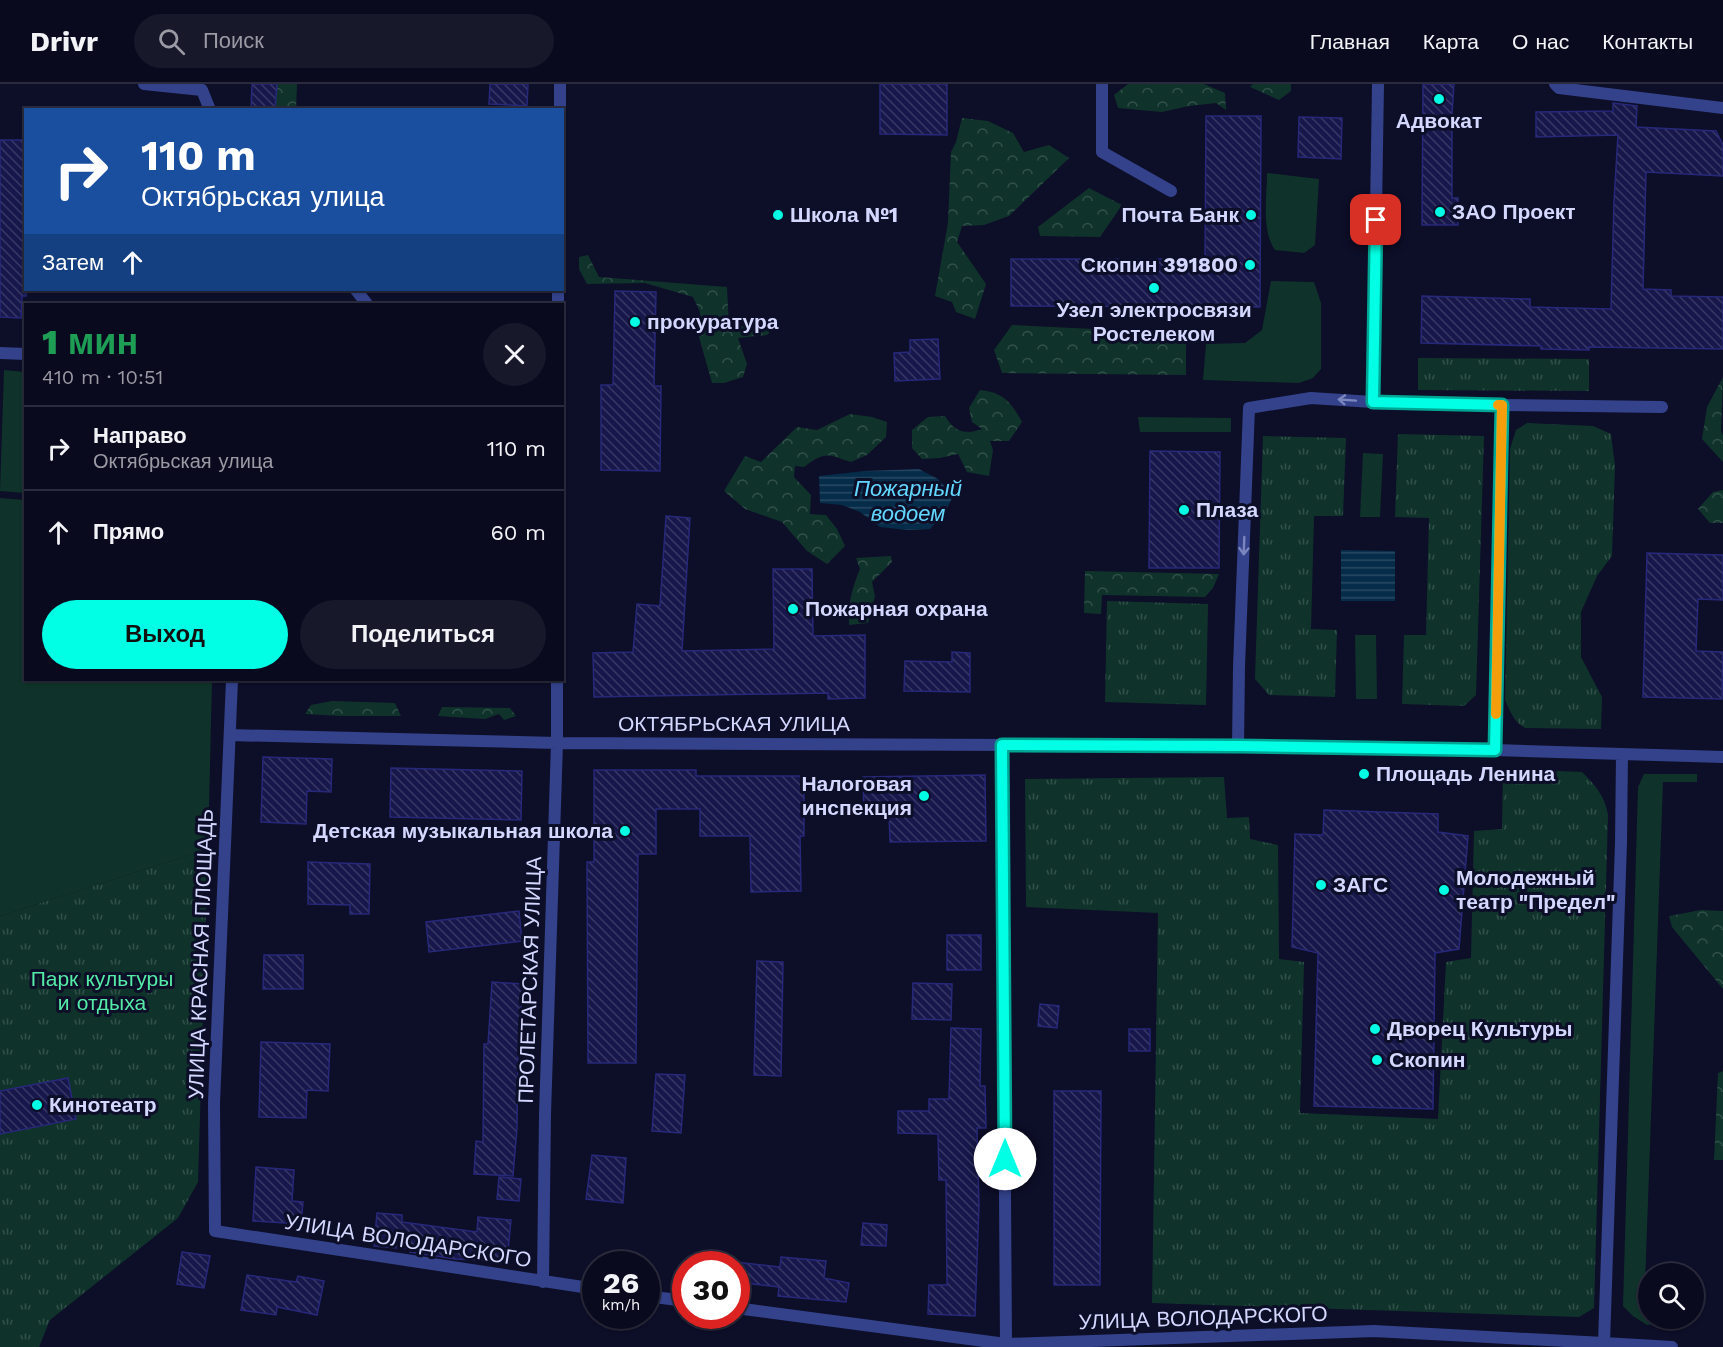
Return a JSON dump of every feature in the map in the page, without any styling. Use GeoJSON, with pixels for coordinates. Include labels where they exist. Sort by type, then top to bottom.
{"type":"FeatureCollection","features":[{"type":"Feature","properties":{"kind":"street"},"geometry":{"type":"LineString","coordinates":[[144,84],[202,90],[209,108]]}},
{"type":"Feature","properties":{"kind":"street"},"geometry":{"type":"LineString","coordinates":[[560,84],[560,108]]}},
{"type":"Feature","properties":{"kind":"street"},"geometry":{"type":"LineString","coordinates":[[1102,84],[1102,152],[1171,191]]}},
{"type":"Feature","properties":{"kind":"street"},"geometry":{"type":"LineString","coordinates":[[1373,402],[1378,84]]}},
{"type":"Feature","properties":{"kind":"street"},"geometry":{"type":"LineString","coordinates":[[1555,84],[1559,88],[1723,108]]}},
{"type":"Feature","properties":{"kind":"street"},"geometry":{"type":"LineString","coordinates":[[357,291],[366,303]]}},
{"type":"Feature","properties":{"kind":"street"},"geometry":{"type":"LineString","coordinates":[[0,353],[24,354]]}},
{"type":"Feature","properties":{"kind":"street"},"geometry":{"type":"LineString","coordinates":[[1238,746],[1249,408],[1311,398],[1373,402],[1662,407]]}},
{"type":"Feature","properties":{"kind":"street"},"geometry":{"type":"LineString","coordinates":[[1495,750],[1502,405]]}},
{"type":"Feature","properties":{"kind":"street","name":"УЛИЦА КРАСНАЯ ПЛОЩАДЬ"},"geometry":{"type":"LineString","coordinates":[[215,1231],[214,1102],[232,681]]}},
{"type":"Feature","properties":{"kind":"street","name":"ПРОЛЕТАРСКАЯ УЛИЦА"},"geometry":{"type":"LineString","coordinates":[[543,1282],[544,1113],[557,743],[557,681]]}},
{"type":"Feature","properties":{"kind":"street","name":"ОКТЯБРЬСКАЯ УЛИЦА"},"geometry":{"type":"LineString","coordinates":[[230,735],[557,743],[1238,746],[1622,754]]}},
{"type":"Feature","properties":{"kind":"street"},"geometry":{"type":"LineString","coordinates":[[1002,745],[1006,1344]]}},
{"type":"Feature","properties":{"kind":"street"},"geometry":{"type":"LineString","coordinates":[[1604,1342],[1622,754],[1723,757]]}},
{"type":"Feature","properties":{"kind":"street","name":"УЛИЦА ВОЛОДАРСКОГО"},"geometry":{"type":"LineString","coordinates":[[215,1231],[582,1287]]}},
{"type":"Feature","properties":{"kind":"street","name":"УЛИЦА ВОЛОДАРСКОГО"},"geometry":{"type":"LineString","coordinates":[[750,1310],[1006,1344],[1374,1331],[1672,1347]]}},
{"type":"Feature","properties":{"kind":"green space"},"geometry":{"type":"Polygon","coordinates":[[[277,84],[297,84],[296,108],[275,108],[277,84]]]}},
{"type":"Feature","properties":{"kind":"green space"},"geometry":{"type":"Polygon","coordinates":[[[1128,84],[1204,84],[1225,93],[1226,110],[1216,103],[1162,112],[1118,108],[1114,95],[1128,84]]]}},
{"type":"Feature","properties":{"kind":"green space"},"geometry":{"type":"Polygon","coordinates":[[[1253,84],[1291,84],[1291,91],[1279,100],[1250,87],[1253,84]]]}},
{"type":"Feature","properties":{"kind":"green space"},"geometry":{"type":"Polygon","coordinates":[[[962,118],[988,121],[1013,133],[1024,152],[1049,145],[1069,158],[1009,216],[984,225],[962,226],[957,242],[986,284],[975,319],[956,312],[952,302],[935,296],[948,223],[951,152],[962,118]]]}},
{"type":"Feature","properties":{"kind":"green space"},"geometry":{"type":"Polygon","coordinates":[[[1267,173],[1319,179],[1315,245],[1304,253],[1275,250],[1271,242],[1266,223],[1267,173]]]}},
{"type":"Feature","properties":{"kind":"green space"},"geometry":{"type":"Polygon","coordinates":[[[1089,188],[1122,205],[1100,237],[1040,236],[1038,227],[1089,188]]]}},
{"type":"Feature","properties":{"kind":"green space"},"geometry":{"type":"Polygon","coordinates":[[[588,255],[599,277],[727,287],[729,326],[775,327],[767,335],[738,338],[747,364],[743,377],[724,383],[712,383],[699,337],[700,312],[693,297],[645,283],[587,284],[579,269],[579,257],[588,255]]]}},
{"type":"Feature","properties":{"kind":"green space"},"geometry":{"type":"Polygon","coordinates":[[[1271,281],[1314,282],[1321,303],[1321,369],[1313,378],[1299,383],[1203,380],[1206,344],[1245,343],[1262,330],[1271,281]]]}},
{"type":"Feature","properties":{"kind":"green space"},"geometry":{"type":"Polygon","coordinates":[[[1012,325],[1176,333],[1186,345],[1186,375],[1002,373],[994,350],[1012,325]]]}},
{"type":"Feature","properties":{"kind":"green space"},"geometry":{"type":"Polygon","coordinates":[[[1418,358],[1589,359],[1589,391],[1418,390],[1418,358]]]}},
{"type":"Feature","properties":{"kind":"green space"},"geometry":{"type":"Polygon","coordinates":[[[4,370],[24,372],[24,493],[0,491],[4,370]]]}},
{"type":"Feature","properties":{"kind":"green space"},"geometry":{"type":"Polygon","coordinates":[[[1723,377],[1721,431],[1723,462],[1702,439],[1707,407],[1723,377]]]}},
{"type":"Feature","properties":{"kind":"green space"},"geometry":{"type":"Polygon","coordinates":[[[980,390],[995,393],[1006,399],[1022,422],[1009,441],[990,441],[993,450],[989,476],[967,472],[958,454],[922,459],[912,448],[912,430],[928,417],[945,416],[952,426],[960,431],[970,432],[982,429],[972,422],[969,408],[980,390]]]}},
{"type":"Feature","properties":{"kind":"green space"},"geometry":{"type":"Polygon","coordinates":[[[850,414],[887,422],[886,437],[867,455],[851,462],[836,457],[822,456],[804,467],[795,466],[794,477],[811,495],[810,514],[826,515],[837,529],[845,546],[827,564],[807,551],[782,522],[745,509],[724,491],[745,456],[761,462],[797,427],[817,430],[850,414]]]}},
{"type":"Feature","properties":{"kind":"green space"},"geometry":{"type":"Polygon","coordinates":[[[1138,417],[1231,418],[1231,432],[1140,432],[1138,417]]]}},
{"type":"Feature","properties":{"kind":"green space"},"geometry":{"type":"Polygon","coordinates":[[[1527,423],[1593,426],[1611,434],[1615,466],[1612,556],[1597,576],[1581,612],[1581,657],[1602,697],[1601,729],[1525,728],[1515,719],[1505,700],[1510,449],[1516,430],[1527,423]]]}},
{"type":"Feature","properties":{"kind":"green space"},"geometry":{"type":"Polygon","coordinates":[[[1398,434],[1484,436],[1476,695],[1464,706],[1402,704],[1404,635],[1426,635],[1429,518],[1395,517],[1398,434]]]}},
{"type":"Feature","properties":{"kind":"green space"},"geometry":{"type":"Polygon","coordinates":[[[1263,436],[1346,438],[1343,516],[1314,516],[1311,629],[1337,630],[1335,697],[1269,695],[1255,679],[1263,436]]]}},
{"type":"Feature","properties":{"kind":"green space"},"geometry":{"type":"Polygon","coordinates":[[[1363,453],[1383,454],[1380,517],[1360,517],[1363,453]]]}},
{"type":"Feature","properties":{"kind":"green space"},"geometry":{"type":"Polygon","coordinates":[[[1723,490],[1723,523],[1710,523],[1698,509],[1713,492],[1723,490]]]}},
{"type":"Feature","properties":{"kind":"green space"},"geometry":{"type":"Polygon","coordinates":[[[0,498],[24,500],[24,681],[212,681],[208,849],[0,916],[0,498]]]}},
{"type":"Feature","properties":{"kind":"green space"},"geometry":{"type":"Polygon","coordinates":[[[891,556],[892,562],[872,582],[875,596],[868,623],[849,625],[851,596],[860,569],[856,558],[891,556]]]}},
{"type":"Feature","properties":{"kind":"green space"},"geometry":{"type":"Polygon","coordinates":[[[1085,571],[1219,574],[1213,588],[1205,597],[1102,595],[1101,614],[1084,613],[1085,571]]]}},
{"type":"Feature","properties":{"kind":"green space"},"geometry":{"type":"Polygon","coordinates":[[[1107,601],[1208,604],[1206,705],[1105,702],[1107,601]]]}},
{"type":"Feature","properties":{"kind":"green space"},"geometry":{"type":"Polygon","coordinates":[[[1355,635],[1376,635],[1377,699],[1356,699],[1355,635]]]}},
{"type":"Feature","properties":{"kind":"green space"},"geometry":{"type":"Polygon","coordinates":[[[332,701],[395,703],[401,716],[305,714],[311,705],[332,701]]]}},
{"type":"Feature","properties":{"kind":"green space"},"geometry":{"type":"Polygon","coordinates":[[[442,707],[510,708],[516,716],[504,720],[499,714],[485,719],[438,716],[442,707]]]}},
{"type":"Feature","properties":{"kind":"green space"},"geometry":{"type":"Polygon","coordinates":[[[1503,769],[1582,772],[1599,791],[1608,815],[1594,1308],[1579,1317],[1152,1303],[1158,913],[1026,907],[1025,779],[1224,777],[1227,818],[1249,817],[1250,839],[1278,845],[1279,959],[1304,962],[1300,1113],[1438,1119],[1446,962],[1471,958],[1474,831],[1502,829],[1503,769]]]}},
{"type":"Feature","properties":{"kind":"green space"},"geometry":{"type":"Polygon","coordinates":[[[1644,774],[1697,774],[1697,782],[1663,782],[1646,1263],[1638,1263],[1638,1319],[1623,1306],[1638,787],[1644,774]]]}},
{"type":"Feature","properties":{"kind":"green space","name":"Парк культуры и отдыха"},"geometry":{"type":"Polygon","coordinates":[[[208,849],[198,1182],[178,1218],[50,1320],[39,1347],[0,1347],[0,916],[208,849]]]}},
{"type":"Feature","properties":{"kind":"green space"},"geometry":{"type":"Polygon","coordinates":[[[1701,910],[1723,911],[1723,989],[1672,927],[1669,916],[1701,910]]]}},
{"type":"Feature","properties":{"kind":"green space"},"geometry":{"type":"Polygon","coordinates":[[[1723,1071],[1723,1160],[1714,1160],[1718,1073],[1723,1071]]]}},
{"type":"Feature","properties":{"kind":"water","name":"Пожарный водоем"},"geometry":{"type":"Polygon","coordinates":[[[919,469],[938,479],[953,496],[946,511],[930,529],[908,530],[880,527],[860,512],[842,505],[820,503],[819,476],[919,469]]]}},
{"type":"Feature","properties":{"kind":"water"},"geometry":{"type":"Polygon","coordinates":[[[1341,550],[1395,551],[1395,601],[1341,601],[1341,550]]]}},
{"type":"Feature","properties":{"kind":"building"},"geometry":{"type":"Polygon","coordinates":[[[252,84],[277,84],[275,108],[251,108],[252,84]]]}},
{"type":"Feature","properties":{"kind":"building"},"geometry":{"type":"Polygon","coordinates":[[[490,84],[528,84],[527,106],[489,104],[490,84]]]}},
{"type":"Feature","properties":{"kind":"building"},"geometry":{"type":"Polygon","coordinates":[[[880,84],[947,84],[947,135],[880,134],[880,84]]]}},
{"type":"Feature","properties":{"kind":"building"},"geometry":{"type":"Polygon","coordinates":[[[1423,84],[1454,84],[1452,198],[1458,198],[1458,225],[1422,225],[1423,84]]]}},
{"type":"Feature","properties":{"kind":"building"},"geometry":{"type":"Polygon","coordinates":[[[1613,103],[1637,106],[1636,127],[1716,131],[1723,145],[1723,176],[1646,172],[1643,289],[1671,290],[1671,296],[1723,297],[1723,349],[1589,347],[1589,350],[1541,349],[1541,346],[1421,343],[1422,296],[1530,299],[1530,307],[1611,309],[1618,135],[1536,137],[1536,112],[1613,111],[1613,103]]]}},
{"type":"Feature","properties":{"kind":"building"},"geometry":{"type":"Polygon","coordinates":[[[1206,116],[1261,116],[1260,307],[1011,306],[1011,259],[1205,259],[1206,116]]]}},
{"type":"Feature","properties":{"kind":"building"},"geometry":{"type":"Polygon","coordinates":[[[1299,117],[1342,118],[1341,159],[1298,157],[1299,117]]]}},
{"type":"Feature","properties":{"kind":"building"},"geometry":{"type":"Polygon","coordinates":[[[0,140],[24,140],[24,291],[26,291],[26,296],[22,296],[21,318],[0,317],[0,140]]]}},
{"type":"Feature","properties":{"kind":"building"},"geometry":{"type":"Polygon","coordinates":[[[615,291],[656,292],[654,386],[661,386],[660,471],[601,470],[601,385],[613,385],[615,291]]]}},
{"type":"Feature","properties":{"kind":"building"},"geometry":{"type":"Polygon","coordinates":[[[938,339],[940,379],[895,381],[894,353],[910,352],[910,340],[938,339]]]}},
{"type":"Feature","properties":{"kind":"building","name":"Плаза"},"geometry":{"type":"Polygon","coordinates":[[[1150,451],[1220,452],[1219,568],[1149,568],[1150,451]]]}},
{"type":"Feature","properties":{"kind":"building"},"geometry":{"type":"Polygon","coordinates":[[[666,516],[690,518],[682,651],[774,649],[773,569],[812,569],[813,636],[865,635],[865,698],[828,699],[828,693],[594,697],[593,653],[633,652],[637,604],[660,606],[666,516]]]}},
{"type":"Feature","properties":{"kind":"building"},"geometry":{"type":"Polygon","coordinates":[[[1647,553],[1723,555],[1723,600],[1698,599],[1696,651],[1723,652],[1722,699],[1643,697],[1647,553]]]}},
{"type":"Feature","properties":{"kind":"building"},"geometry":{"type":"Polygon","coordinates":[[[952,652],[970,653],[970,692],[904,691],[905,661],[952,662],[952,652]]]}},
{"type":"Feature","properties":{"kind":"building"},"geometry":{"type":"Polygon","coordinates":[[[263,757],[332,759],[331,792],[307,791],[306,824],[261,822],[263,757]]]}},
{"type":"Feature","properties":{"kind":"building"},"geometry":{"type":"Polygon","coordinates":[[[391,768],[522,771],[521,820],[390,817],[391,768]]]}},
{"type":"Feature","properties":{"kind":"building"},"geometry":{"type":"Polygon","coordinates":[[[594,770],[696,770],[696,776],[804,776],[804,836],[800,836],[801,891],[751,892],[750,836],[700,836],[700,809],[656,809],[656,854],[638,854],[636,1063],[588,1063],[587,862],[594,862],[594,770]]]}},
{"type":"Feature","properties":{"kind":"building","name":"Налоговая инспекция"},"geometry":{"type":"Polygon","coordinates":[[[985,775],[986,841],[890,842],[889,815],[864,815],[863,777],[985,775]]]}},
{"type":"Feature","properties":{"kind":"building","name":"Дворец Культуры"},"geometry":{"type":"Polygon","coordinates":[[[1324,810],[1438,814],[1438,832],[1468,836],[1459,949],[1435,953],[1433,1109],[1314,1106],[1318,953],[1292,947],[1295,834],[1323,835],[1324,810]]]}},
{"type":"Feature","properties":{"kind":"building"},"geometry":{"type":"Polygon","coordinates":[[[308,862],[370,864],[369,914],[350,914],[350,905],[308,904],[308,862]]]}},
{"type":"Feature","properties":{"kind":"building"},"geometry":{"type":"Polygon","coordinates":[[[519,911],[522,941],[429,952],[426,922],[519,911]]]}},
{"type":"Feature","properties":{"kind":"building"},"geometry":{"type":"Polygon","coordinates":[[[947,935],[981,935],[981,970],[947,970],[947,935]]]}},
{"type":"Feature","properties":{"kind":"building"},"geometry":{"type":"Polygon","coordinates":[[[264,955],[303,955],[303,989],[263,989],[264,955]]]}},
{"type":"Feature","properties":{"kind":"building"},"geometry":{"type":"Polygon","coordinates":[[[757,961],[783,962],[781,1076],[754,1075],[757,961]]]}},
{"type":"Feature","properties":{"kind":"building"},"geometry":{"type":"Polygon","coordinates":[[[492,982],[523,984],[518,1045],[517,1128],[513,1176],[474,1174],[476,1141],[483,1142],[484,1044],[488,1044],[492,982]]]}},
{"type":"Feature","properties":{"kind":"building"},"geometry":{"type":"Polygon","coordinates":[[[913,983],[952,984],[951,1020],[912,1019],[913,983]]]}},
{"type":"Feature","properties":{"kind":"building"},"geometry":{"type":"Polygon","coordinates":[[[1040,1004],[1059,1006],[1057,1028],[1038,1026],[1040,1004]]]}},
{"type":"Feature","properties":{"kind":"building"},"geometry":{"type":"Polygon","coordinates":[[[951,1028],[981,1029],[980,1086],[985,1086],[986,1128],[977,1128],[979,1206],[975,1316],[928,1314],[929,1285],[947,1285],[946,1180],[939,1180],[938,1134],[898,1133],[898,1111],[929,1111],[929,1099],[949,1099],[951,1028]]]}},
{"type":"Feature","properties":{"kind":"building"},"geometry":{"type":"Polygon","coordinates":[[[1129,1029],[1150,1029],[1150,1051],[1129,1051],[1129,1029]]]}},
{"type":"Feature","properties":{"kind":"building"},"geometry":{"type":"Polygon","coordinates":[[[261,1042],[330,1044],[328,1091],[307,1090],[306,1118],[259,1117],[261,1042]]]}},
{"type":"Feature","properties":{"kind":"building"},"geometry":{"type":"Polygon","coordinates":[[[656,1074],[685,1075],[681,1133],[652,1131],[656,1074]]]}},
{"type":"Feature","properties":{"kind":"building","name":"Кинотеатр"},"geometry":{"type":"Polygon","coordinates":[[[68,1078],[76,1119],[0,1134],[0,1091],[68,1078]]]}},
{"type":"Feature","properties":{"kind":"building"},"geometry":{"type":"Polygon","coordinates":[[[1054,1091],[1101,1091],[1100,1285],[1054,1285],[1054,1091]]]}},
{"type":"Feature","properties":{"kind":"building"},"geometry":{"type":"Polygon","coordinates":[[[592,1155],[626,1158],[623,1203],[586,1199],[592,1155]]]}},
{"type":"Feature","properties":{"kind":"building"},"geometry":{"type":"Polygon","coordinates":[[[256,1167],[294,1170],[292,1201],[303,1202],[301,1224],[253,1221],[256,1167]]]}},
{"type":"Feature","properties":{"kind":"building"},"geometry":{"type":"Polygon","coordinates":[[[499,1177],[521,1179],[519,1201],[497,1199],[499,1177]]]}},
{"type":"Feature","properties":{"kind":"building"},"geometry":{"type":"Polygon","coordinates":[[[377,1213],[402,1215],[402,1222],[477,1232],[478,1217],[511,1220],[507,1262],[455,1259],[410,1252],[410,1249],[374,1246],[377,1213]]]}},
{"type":"Feature","properties":{"kind":"building"},"geometry":{"type":"Polygon","coordinates":[[[863,1223],[887,1225],[886,1246],[861,1245],[863,1223]]]}},
{"type":"Feature","properties":{"kind":"building"},"geometry":{"type":"Polygon","coordinates":[[[182,1252],[210,1256],[204,1288],[177,1284],[182,1252]]]}},
{"type":"Feature","properties":{"kind":"building"},"geometry":{"type":"Polygon","coordinates":[[[781,1257],[826,1261],[824,1278],[849,1283],[846,1302],[778,1296],[779,1287],[750,1284],[750,1264],[780,1267],[781,1257]]]}},
{"type":"Feature","properties":{"kind":"building"},"geometry":{"type":"Polygon","coordinates":[[[247,1275],[296,1282],[298,1276],[324,1281],[317,1315],[277,1307],[276,1315],[241,1310],[247,1275]]]}},
{"type":"Feature","properties":{"kind":"slow traffic"},"geometry":{"type":"LineString","coordinates":[[1496,714],[1502,405],[1498,405]]}},
{"type":"Feature","properties":{"kind":"place","name":"Адвокат"},"geometry":{"type":"Point","coordinates":[1439,99]}},
{"type":"Feature","properties":{"kind":"place","name":"ЗАО Проект"},"geometry":{"type":"Point","coordinates":[1440,212]}},
{"type":"Feature","properties":{"kind":"place","name":"Школа №1"},"geometry":{"type":"Point","coordinates":[778,215]}},
{"type":"Feature","properties":{"kind":"place","name":"Почта Банк"},"geometry":{"type":"Point","coordinates":[1251,215]}},
{"type":"Feature","properties":{"kind":"place","name":"Скопин 391800"},"geometry":{"type":"Point","coordinates":[1250,265]}},
{"type":"Feature","properties":{"kind":"place","name":"Узел электросвязи Ростелеком"},"geometry":{"type":"Point","coordinates":[1154,288]}},
{"type":"Feature","properties":{"kind":"place","name":"прокуратура"},"geometry":{"type":"Point","coordinates":[635,322]}},
{"type":"Feature","properties":{"kind":"place","name":"Плаза"},"geometry":{"type":"Point","coordinates":[1184,510]}},
{"type":"Feature","properties":{"kind":"place","name":"Пожарная охрана"},"geometry":{"type":"Point","coordinates":[793,609]}},
{"type":"Feature","properties":{"kind":"place","name":"Площадь Ленина"},"geometry":{"type":"Point","coordinates":[1364,774]}},
{"type":"Feature","properties":{"kind":"place","name":"Налоговая инспекция"},"geometry":{"type":"Point","coordinates":[924,796]}},
{"type":"Feature","properties":{"kind":"place","name":"Детская музыкальная школа"},"geometry":{"type":"Point","coordinates":[625,831]}},
{"type":"Feature","properties":{"kind":"place","name":"ЗАГС"},"geometry":{"type":"Point","coordinates":[1321,885]}},
{"type":"Feature","properties":{"kind":"place","name":"Молодежный театр \"Предел\""},"geometry":{"type":"Point","coordinates":[1444,890]}},
{"type":"Feature","properties":{"kind":"place","name":"Дворец Культуры"},"geometry":{"type":"Point","coordinates":[1375,1029]}},
{"type":"Feature","properties":{"kind":"place","name":"Скопин"},"geometry":{"type":"Point","coordinates":[1377,1060]}},
{"type":"Feature","properties":{"kind":"place","name":"Кинотеатр"},"geometry":{"type":"Point","coordinates":[37,1105]}},
{"type":"Feature","properties":{"kind":"route"},"geometry":{"type":"LineString","coordinates":[[1005,1159],[1002,745],[1495,750],[1502,405],[1373,402],[1376,220]]}}]}
